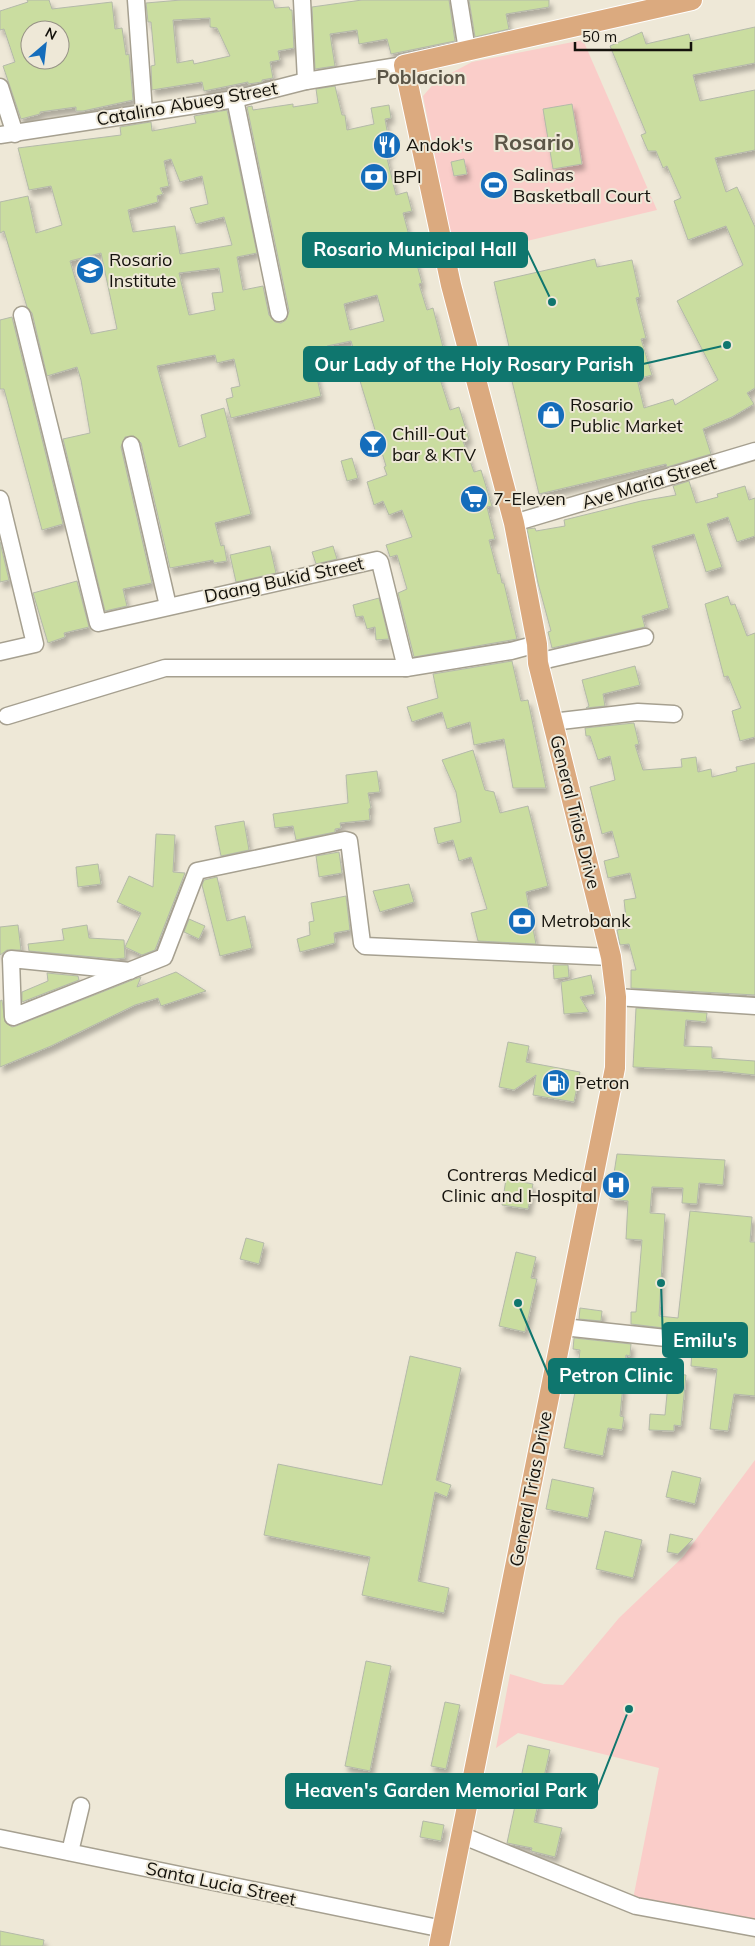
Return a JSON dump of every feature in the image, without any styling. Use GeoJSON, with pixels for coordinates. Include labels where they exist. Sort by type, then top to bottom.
{"type":"FeatureCollection","features":[{"type":"Feature","properties":{"kind":"main road"},"geometry":{"type":"LineString","coordinates":[[404,65],[686,1]]}},
{"type":"Feature","properties":{"kind":"main road","name":"General Trias Drive"},"geometry":{"type":"LineString","coordinates":[[404,65],[451,285],[514,523],[537,644],[538,664],[611,957],[616,997],[615,1068],[441,1938]]}},
{"type":"Feature","properties":{"kind":"street"},"geometry":{"type":"LineString","coordinates":[[136,0],[144,112]]}},
{"type":"Feature","properties":{"kind":"street"},"geometry":{"type":"LineString","coordinates":[[302,0],[306,81]]}},
{"type":"Feature","properties":{"kind":"street"},"geometry":{"type":"LineString","coordinates":[[459,0],[467,50]]}},
{"type":"Feature","properties":{"kind":"street","name":"Catalino Abueg Street"},"geometry":{"type":"LineString","coordinates":[[8,135],[235,99],[306,81],[404,65]]}},
{"type":"Feature","properties":{"kind":"street"},"geometry":{"type":"LineString","coordinates":[[0,88],[8,135]]}},
{"type":"Feature","properties":{"kind":"street"},"geometry":{"type":"LineString","coordinates":[[235,99],[279,313]]}},
{"type":"Feature","properties":{"kind":"street","name":"Daang Bukid Street"},"geometry":{"type":"LineString","coordinates":[[22,315],[98,623],[377,560],[380,562],[406,668]]}},
{"type":"Feature","properties":{"kind":"street"},"geometry":{"type":"LineString","coordinates":[[131,446],[168,606]]}},
{"type":"Feature","properties":{"kind":"street","name":"Ave Maria Street"},"geometry":{"type":"LineString","coordinates":[[514,523],[755,451]]}},
{"type":"Feature","properties":{"kind":"street"},"geometry":{"type":"LineString","coordinates":[[0,499],[35,644],[0,652]]}},
{"type":"Feature","properties":{"kind":"street"},"geometry":{"type":"LineString","coordinates":[[538,664],[550,659],[645,637]]}},
{"type":"Feature","properties":{"kind":"street"},"geometry":{"type":"LineString","coordinates":[[7,716],[165,668],[406,668],[510,651],[537,644]]}},
{"type":"Feature","properties":{"kind":"street"},"geometry":{"type":"LineString","coordinates":[[552,722],[638,712],[674,714]]}},
{"type":"Feature","properties":{"kind":"street"},"geometry":{"type":"LineString","coordinates":[[130,971],[11,959],[13,1017],[121,975],[164,957],[196,871],[347,840],[349,841],[362,943],[365,946],[611,957]]}},
{"type":"Feature","properties":{"kind":"street"},"geometry":{"type":"LineString","coordinates":[[616,997],[755,1006]]}},
{"type":"Feature","properties":{"kind":"street"},"geometry":{"type":"LineString","coordinates":[[563,1327],[732,1345]]}},
{"type":"Feature","properties":{"kind":"street"},"geometry":{"type":"LineString","coordinates":[[70,1852],[81,1806]]}},
{"type":"Feature","properties":{"kind":"street"},"geometry":{"type":"LineString","coordinates":[[461,1836],[636,1906],[755,1928]]}},
{"type":"Feature","properties":{"kind":"street","name":"Santa Lucia Street"},"geometry":{"type":"LineString","coordinates":[[0,1838],[70,1852],[441,1938]]}},
{"type":"Feature","properties":{"kind":"shaded area"},"geometry":{"type":"Polygon","coordinates":[[[583,40],[657,210],[455,258],[423,96],[436,81],[472,62],[583,40]]]}},
{"type":"Feature","properties":{"kind":"shaded area"},"geometry":{"type":"Polygon","coordinates":[[[755,1460],[755,1921],[633,1899],[659,1768],[518,1733],[496,1748],[510,1674],[544,1684],[563,1685],[619,1618],[683,1557],[755,1460]]]}},
{"type":"Feature","properties":{"kind":"building"},"geometry":{"type":"Polygon","coordinates":[[[27,0],[49,0],[52,9],[112,2],[115,29],[122,28],[126,55],[129,54],[133,100],[83,111],[76,111],[76,107],[40,112],[40,114],[21,119],[3,66],[15,62],[4,29],[0,30],[0,11],[28,2],[27,0]]]}},
{"type":"Feature","properties":{"kind":"building"},"geometry":{"type":"Polygon","coordinates":[[[181,0],[273,0],[275,8],[289,7],[292,10],[294,48],[278,51],[280,60],[270,62],[273,78],[262,80],[262,82],[248,84],[248,82],[204,91],[202,82],[152,90],[151,66],[155,65],[151,22],[148,22],[146,3],[181,0]],[[210,18],[173,20],[177,63],[193,60],[194,64],[230,56],[217,28],[210,27],[210,18]]]}},
{"type":"Feature","properties":{"kind":"building"},"geometry":{"type":"Polygon","coordinates":[[[362,0],[449,0],[455,41],[391,54],[387,39],[359,44],[357,30],[330,34],[335,66],[315,69],[312,7],[362,0]]]}},
{"type":"Feature","properties":{"kind":"building"},"geometry":{"type":"Polygon","coordinates":[[[469,0],[549,0],[549,7],[506,14],[509,29],[475,37],[469,0]]]}},
{"type":"Feature","properties":{"kind":"building"},"geometry":{"type":"Polygon","coordinates":[[[755,27],[755,63],[693,75],[700,101],[755,90],[755,150],[715,158],[726,192],[737,187],[755,227],[755,388],[747,393],[754,404],[732,417],[703,429],[711,454],[667,467],[666,464],[539,494],[505,352],[510,351],[494,282],[595,259],[597,267],[632,260],[640,297],[636,298],[646,338],[641,339],[652,375],[637,379],[644,408],[673,399],[675,405],[718,380],[677,301],[743,265],[726,226],[688,240],[674,201],[681,198],[667,166],[663,168],[656,151],[648,151],[641,135],[646,133],[610,46],[642,32],[646,44],[689,34],[691,41],[755,27]]]}},
{"type":"Feature","properties":{"kind":"building"},"geometry":{"type":"Polygon","coordinates":[[[335,86],[342,115],[345,115],[347,130],[374,124],[371,108],[389,105],[391,118],[385,119],[391,152],[386,154],[396,195],[407,192],[412,211],[403,213],[422,283],[419,284],[427,310],[433,308],[444,351],[432,354],[450,410],[459,407],[469,439],[463,441],[474,472],[481,470],[492,506],[487,507],[495,539],[489,540],[498,574],[500,573],[502,583],[504,583],[517,639],[414,657],[398,593],[407,589],[397,555],[390,557],[386,545],[412,537],[402,510],[389,515],[383,501],[374,505],[367,482],[387,475],[384,467],[386,466],[360,381],[363,380],[351,341],[327,346],[328,351],[312,355],[321,396],[231,418],[226,399],[233,397],[231,388],[240,386],[234,359],[217,363],[215,355],[157,366],[179,447],[206,437],[201,415],[224,408],[251,514],[215,523],[221,546],[224,545],[227,561],[214,563],[213,560],[170,568],[141,443],[134,436],[125,437],[121,447],[152,583],[123,589],[127,606],[105,611],[63,439],[90,433],[81,380],[77,367],[47,376],[32,313],[27,307],[4,231],[0,233],[0,202],[28,196],[36,233],[62,225],[51,186],[29,190],[18,148],[121,135],[120,127],[151,122],[152,131],[196,123],[194,116],[227,110],[257,253],[237,257],[243,290],[263,286],[269,315],[275,322],[281,323],[286,320],[289,311],[247,107],[252,106],[253,110],[293,104],[293,107],[318,103],[316,89],[335,86]],[[171,159],[164,161],[169,186],[160,188],[163,194],[157,196],[158,202],[128,210],[133,232],[175,226],[180,254],[232,245],[224,217],[196,224],[190,208],[208,204],[202,176],[180,182],[171,159]],[[101,253],[70,261],[91,334],[117,329],[101,253]],[[219,268],[179,273],[189,315],[215,310],[212,293],[223,292],[219,268]],[[377,295],[344,304],[350,330],[384,321],[377,295]]]}},
{"type":"Feature","properties":{"kind":"building"},"geometry":{"type":"Polygon","coordinates":[[[572,104],[582,164],[553,169],[543,109],[572,104]]]}},
{"type":"Feature","properties":{"kind":"building"},"geometry":{"type":"Polygon","coordinates":[[[464,159],[467,174],[454,176],[451,162],[464,159]]]}},
{"type":"Feature","properties":{"kind":"building"},"geometry":{"type":"Polygon","coordinates":[[[12,317],[63,524],[42,530],[4,389],[0,389],[0,320],[12,317]]]}},
{"type":"Feature","properties":{"kind":"building"},"geometry":{"type":"Polygon","coordinates":[[[352,458],[358,478],[347,481],[341,461],[352,458]]]}},
{"type":"Feature","properties":{"kind":"building"},"geometry":{"type":"Polygon","coordinates":[[[689,481],[696,503],[718,497],[717,494],[745,486],[749,500],[755,498],[755,536],[737,542],[728,517],[707,524],[722,567],[706,572],[694,534],[652,546],[669,608],[642,616],[645,627],[552,648],[548,632],[551,631],[538,583],[527,529],[535,528],[536,531],[565,526],[564,520],[641,501],[676,495],[673,486],[689,481]]]}},
{"type":"Feature","properties":{"kind":"building"},"geometry":{"type":"Polygon","coordinates":[[[0,542],[9,580],[0,582],[0,542]]]}},
{"type":"Feature","properties":{"kind":"building"},"geometry":{"type":"Polygon","coordinates":[[[270,546],[276,573],[236,582],[230,555],[270,546]]]}},
{"type":"Feature","properties":{"kind":"building"},"geometry":{"type":"Polygon","coordinates":[[[333,546],[337,559],[316,564],[312,552],[333,546]]]}},
{"type":"Feature","properties":{"kind":"building"},"geometry":{"type":"Polygon","coordinates":[[[77,581],[89,627],[64,633],[65,637],[48,643],[33,593],[77,581]]]}},
{"type":"Feature","properties":{"kind":"building"},"geometry":{"type":"Polygon","coordinates":[[[728,596],[731,605],[735,604],[747,636],[755,633],[755,737],[740,741],[732,711],[741,708],[728,676],[724,677],[705,604],[728,596]]]}},
{"type":"Feature","properties":{"kind":"building"},"geometry":{"type":"Polygon","coordinates":[[[379,598],[389,639],[376,640],[375,627],[367,629],[363,616],[356,617],[353,605],[379,598]]]}},
{"type":"Feature","properties":{"kind":"building"},"geometry":{"type":"Polygon","coordinates":[[[512,661],[521,701],[528,700],[546,788],[513,788],[504,739],[474,745],[470,722],[447,729],[442,712],[412,722],[407,707],[438,698],[433,674],[512,661]]]}},
{"type":"Feature","properties":{"kind":"building"},"geometry":{"type":"Polygon","coordinates":[[[635,666],[640,685],[603,694],[605,706],[586,708],[589,706],[582,680],[635,666]]]}},
{"type":"Feature","properties":{"kind":"building"},"geometry":{"type":"Polygon","coordinates":[[[634,723],[639,744],[635,745],[643,770],[682,767],[681,759],[696,757],[698,772],[711,769],[712,777],[737,771],[736,767],[755,763],[755,995],[631,988],[631,970],[636,970],[629,944],[620,945],[617,930],[627,928],[624,900],[636,898],[630,873],[608,878],[604,861],[619,857],[612,831],[602,834],[590,787],[615,780],[610,756],[598,760],[590,736],[586,736],[585,728],[634,723]]]}},
{"type":"Feature","properties":{"kind":"building"},"geometry":{"type":"Polygon","coordinates":[[[473,750],[485,790],[494,792],[500,813],[528,806],[548,886],[526,892],[536,944],[478,941],[471,913],[487,909],[471,857],[459,861],[453,840],[438,844],[434,828],[461,822],[456,792],[442,760],[473,750]]]}},
{"type":"Feature","properties":{"kind":"building"},"geometry":{"type":"Polygon","coordinates":[[[377,771],[380,792],[368,793],[371,808],[369,809],[370,820],[340,823],[341,828],[335,829],[335,832],[296,840],[293,826],[275,828],[273,814],[348,803],[346,775],[377,771]]]}},
{"type":"Feature","properties":{"kind":"building"},"geometry":{"type":"Polygon","coordinates":[[[244,821],[249,850],[221,856],[215,826],[244,821]]]}},
{"type":"Feature","properties":{"kind":"building"},"geometry":{"type":"Polygon","coordinates":[[[156,834],[175,835],[173,872],[185,873],[155,950],[142,955],[125,947],[141,913],[117,902],[129,876],[153,887],[156,834]]]}},
{"type":"Feature","properties":{"kind":"building"},"geometry":{"type":"Polygon","coordinates":[[[339,852],[342,873],[319,877],[316,856],[339,852]]]}},
{"type":"Feature","properties":{"kind":"building"},"geometry":{"type":"Polygon","coordinates":[[[98,864],[101,884],[78,887],[76,867],[98,864]]]}},
{"type":"Feature","properties":{"kind":"building"},"geometry":{"type":"Polygon","coordinates":[[[217,877],[227,921],[245,916],[252,948],[220,956],[202,885],[204,880],[217,877]]]}},
{"type":"Feature","properties":{"kind":"building"},"geometry":{"type":"Polygon","coordinates":[[[409,884],[414,902],[380,912],[373,891],[409,884]]]}},
{"type":"Feature","properties":{"kind":"building"},"geometry":{"type":"Polygon","coordinates":[[[346,896],[350,930],[334,933],[335,943],[300,952],[297,939],[310,935],[309,922],[314,921],[311,903],[346,896]]]}},
{"type":"Feature","properties":{"kind":"building"},"geometry":{"type":"Polygon","coordinates":[[[189,919],[205,926],[199,939],[184,932],[189,919]]]}},
{"type":"Feature","properties":{"kind":"building"},"geometry":{"type":"Polygon","coordinates":[[[18,925],[21,950],[7,950],[0,955],[0,927],[18,925]]]}},
{"type":"Feature","properties":{"kind":"building"},"geometry":{"type":"Polygon","coordinates":[[[87,925],[89,938],[124,940],[125,958],[115,959],[29,951],[28,944],[64,940],[62,929],[87,925]]]}},
{"type":"Feature","properties":{"kind":"building"},"geometry":{"type":"Polygon","coordinates":[[[553,965],[568,965],[569,977],[554,979],[553,965]]]}},
{"type":"Feature","properties":{"kind":"building"},"geometry":{"type":"Polygon","coordinates":[[[176,972],[206,991],[161,1006],[158,998],[135,1005],[51,1046],[0,1067],[0,1001],[2,1000],[5,1022],[12,1027],[135,979],[141,977],[137,987],[176,972]]]}},
{"type":"Feature","properties":{"kind":"building"},"geometry":{"type":"Polygon","coordinates":[[[47,973],[78,976],[79,980],[22,1002],[22,992],[48,981],[47,973]]]}},
{"type":"Feature","properties":{"kind":"building"},"geometry":{"type":"Polygon","coordinates":[[[591,975],[595,994],[580,997],[589,1012],[564,1014],[561,982],[591,975]]]}},
{"type":"Feature","properties":{"kind":"building"},"geometry":{"type":"Polygon","coordinates":[[[636,1008],[707,1013],[706,1022],[686,1020],[684,1046],[712,1047],[712,1058],[755,1061],[755,1075],[718,1071],[633,1067],[636,1008]]]}},
{"type":"Feature","properties":{"kind":"building"},"geometry":{"type":"Polygon","coordinates":[[[508,1042],[529,1046],[526,1062],[580,1072],[574,1102],[533,1095],[536,1075],[514,1090],[499,1087],[508,1042]]]}},
{"type":"Feature","properties":{"kind":"building"},"geometry":{"type":"Polygon","coordinates":[[[617,1154],[725,1160],[723,1185],[699,1183],[697,1204],[682,1203],[683,1188],[652,1187],[650,1213],[665,1214],[659,1316],[678,1318],[690,1211],[752,1217],[750,1242],[755,1242],[755,1396],[734,1394],[728,1431],[710,1429],[717,1369],[691,1366],[692,1351],[736,1354],[742,1347],[738,1337],[631,1324],[631,1312],[636,1312],[642,1240],[626,1239],[628,1201],[610,1199],[617,1154]]]}},
{"type":"Feature","properties":{"kind":"building"},"geometry":{"type":"Polygon","coordinates":[[[506,1179],[533,1184],[528,1209],[502,1205],[506,1179]]]}},
{"type":"Feature","properties":{"kind":"building"},"geometry":{"type":"Polygon","coordinates":[[[246,1238],[264,1243],[259,1264],[240,1259],[246,1238]]]}},
{"type":"Feature","properties":{"kind":"building"},"geometry":{"type":"Polygon","coordinates":[[[516,1252],[536,1257],[531,1278],[537,1279],[525,1332],[499,1326],[516,1252]]]}},
{"type":"Feature","properties":{"kind":"building"},"geometry":{"type":"Polygon","coordinates":[[[580,1308],[602,1311],[601,1321],[579,1319],[580,1308]]]}},
{"type":"Feature","properties":{"kind":"building"},"geometry":{"type":"Polygon","coordinates":[[[574,1338],[631,1344],[630,1356],[626,1355],[620,1416],[624,1417],[622,1430],[608,1428],[603,1456],[564,1448],[575,1392],[580,1350],[573,1349],[574,1338]]]}},
{"type":"Feature","properties":{"kind":"building"},"geometry":{"type":"Polygon","coordinates":[[[410,1356],[461,1368],[436,1480],[451,1485],[447,1497],[435,1492],[418,1581],[449,1588],[444,1613],[362,1595],[370,1557],[264,1535],[278,1464],[382,1485],[410,1356]]]}},
{"type":"Feature","properties":{"kind":"building"},"geometry":{"type":"Polygon","coordinates":[[[669,1373],[686,1375],[681,1426],[674,1425],[674,1431],[649,1430],[650,1414],[665,1415],[669,1373]]]}},
{"type":"Feature","properties":{"kind":"building"},"geometry":{"type":"Polygon","coordinates":[[[672,1471],[701,1478],[695,1504],[666,1497],[672,1471]]]}},
{"type":"Feature","properties":{"kind":"building"},"geometry":{"type":"Polygon","coordinates":[[[552,1479],[594,1488],[588,1518],[546,1509],[552,1479]]]}},
{"type":"Feature","properties":{"kind":"building"},"geometry":{"type":"Polygon","coordinates":[[[605,1531],[642,1540],[633,1578],[596,1569],[605,1531]]]}},
{"type":"Feature","properties":{"kind":"building"},"geometry":{"type":"Polygon","coordinates":[[[670,1534],[693,1539],[678,1554],[667,1552],[670,1534]]]}},
{"type":"Feature","properties":{"kind":"building"},"geometry":{"type":"Polygon","coordinates":[[[366,1661],[391,1666],[370,1771],[345,1766],[366,1661]]]}},
{"type":"Feature","properties":{"kind":"building"},"geometry":{"type":"Polygon","coordinates":[[[445,1702],[460,1705],[446,1769],[431,1766],[445,1702]]]}},
{"type":"Feature","properties":{"kind":"building"},"geometry":{"type":"Polygon","coordinates":[[[528,1745],[550,1750],[534,1822],[562,1828],[555,1857],[531,1851],[532,1848],[507,1843],[528,1745]]]}},
{"type":"Feature","properties":{"kind":"building"},"geometry":{"type":"Polygon","coordinates":[[[423,1821],[444,1825],[441,1841],[420,1837],[423,1821]]]}},
{"type":"Feature","properties":{"kind":"building"},"geometry":{"type":"Polygon","coordinates":[[[0,1931],[44,1940],[43,1946],[0,1946],[0,1931]]]}},
{"type":"Feature","properties":{"kind":"place","name":"Andok's"},"geometry":{"type":"Point","coordinates":[387,145]}},
{"type":"Feature","properties":{"kind":"place","name":"BPI"},"geometry":{"type":"Point","coordinates":[374,177]}},
{"type":"Feature","properties":{"kind":"place","name":"Salinas Basketball Court"},"geometry":{"type":"Point","coordinates":[494,185]}},
{"type":"Feature","properties":{"kind":"place","name":"Rosario Institute"},"geometry":{"type":"Point","coordinates":[90,270]}},
{"type":"Feature","properties":{"kind":"place","name":"Rosario Municipal Hall"},"geometry":{"type":"Point","coordinates":[552,302]}},
{"type":"Feature","properties":{"kind":"place","name":"Our Lady of the Holy Rosary Parish"},"geometry":{"type":"Point","coordinates":[727,345]}},
{"type":"Feature","properties":{"kind":"place","name":"Rosario Public Market"},"geometry":{"type":"Point","coordinates":[551,415]}},
{"type":"Feature","properties":{"kind":"place","name":"Chill-Out bar & KTV"},"geometry":{"type":"Point","coordinates":[373,444]}},
{"type":"Feature","properties":{"kind":"place","name":"7-Eleven"},"geometry":{"type":"Point","coordinates":[474,499]}},
{"type":"Feature","properties":{"kind":"place","name":"Metrobank"},"geometry":{"type":"Point","coordinates":[522,921]}},
{"type":"Feature","properties":{"kind":"place","name":"Petron"},"geometry":{"type":"Point","coordinates":[556,1083]}},
{"type":"Feature","properties":{"kind":"place","name":"Contreras Medical Clinic and Hospital"},"geometry":{"type":"Point","coordinates":[616,1185]}},
{"type":"Feature","properties":{"kind":"place","name":"Emilu's"},"geometry":{"type":"Point","coordinates":[661,1283]}},
{"type":"Feature","properties":{"kind":"place","name":"Petron Clinic"},"geometry":{"type":"Point","coordinates":[518,1303]}},
{"type":"Feature","properties":{"kind":"place","name":"Heaven's Garden Memorial Park"},"geometry":{"type":"Point","coordinates":[629,1709]}},
{"type":"Feature","properties":{"kind":"district","name":"Poblacion"},"geometry":{"type":"Point","coordinates":[421,77]}},
{"type":"Feature","properties":{"kind":"district","name":"Rosario"},"geometry":{"type":"Point","coordinates":[534,142]}}]}
